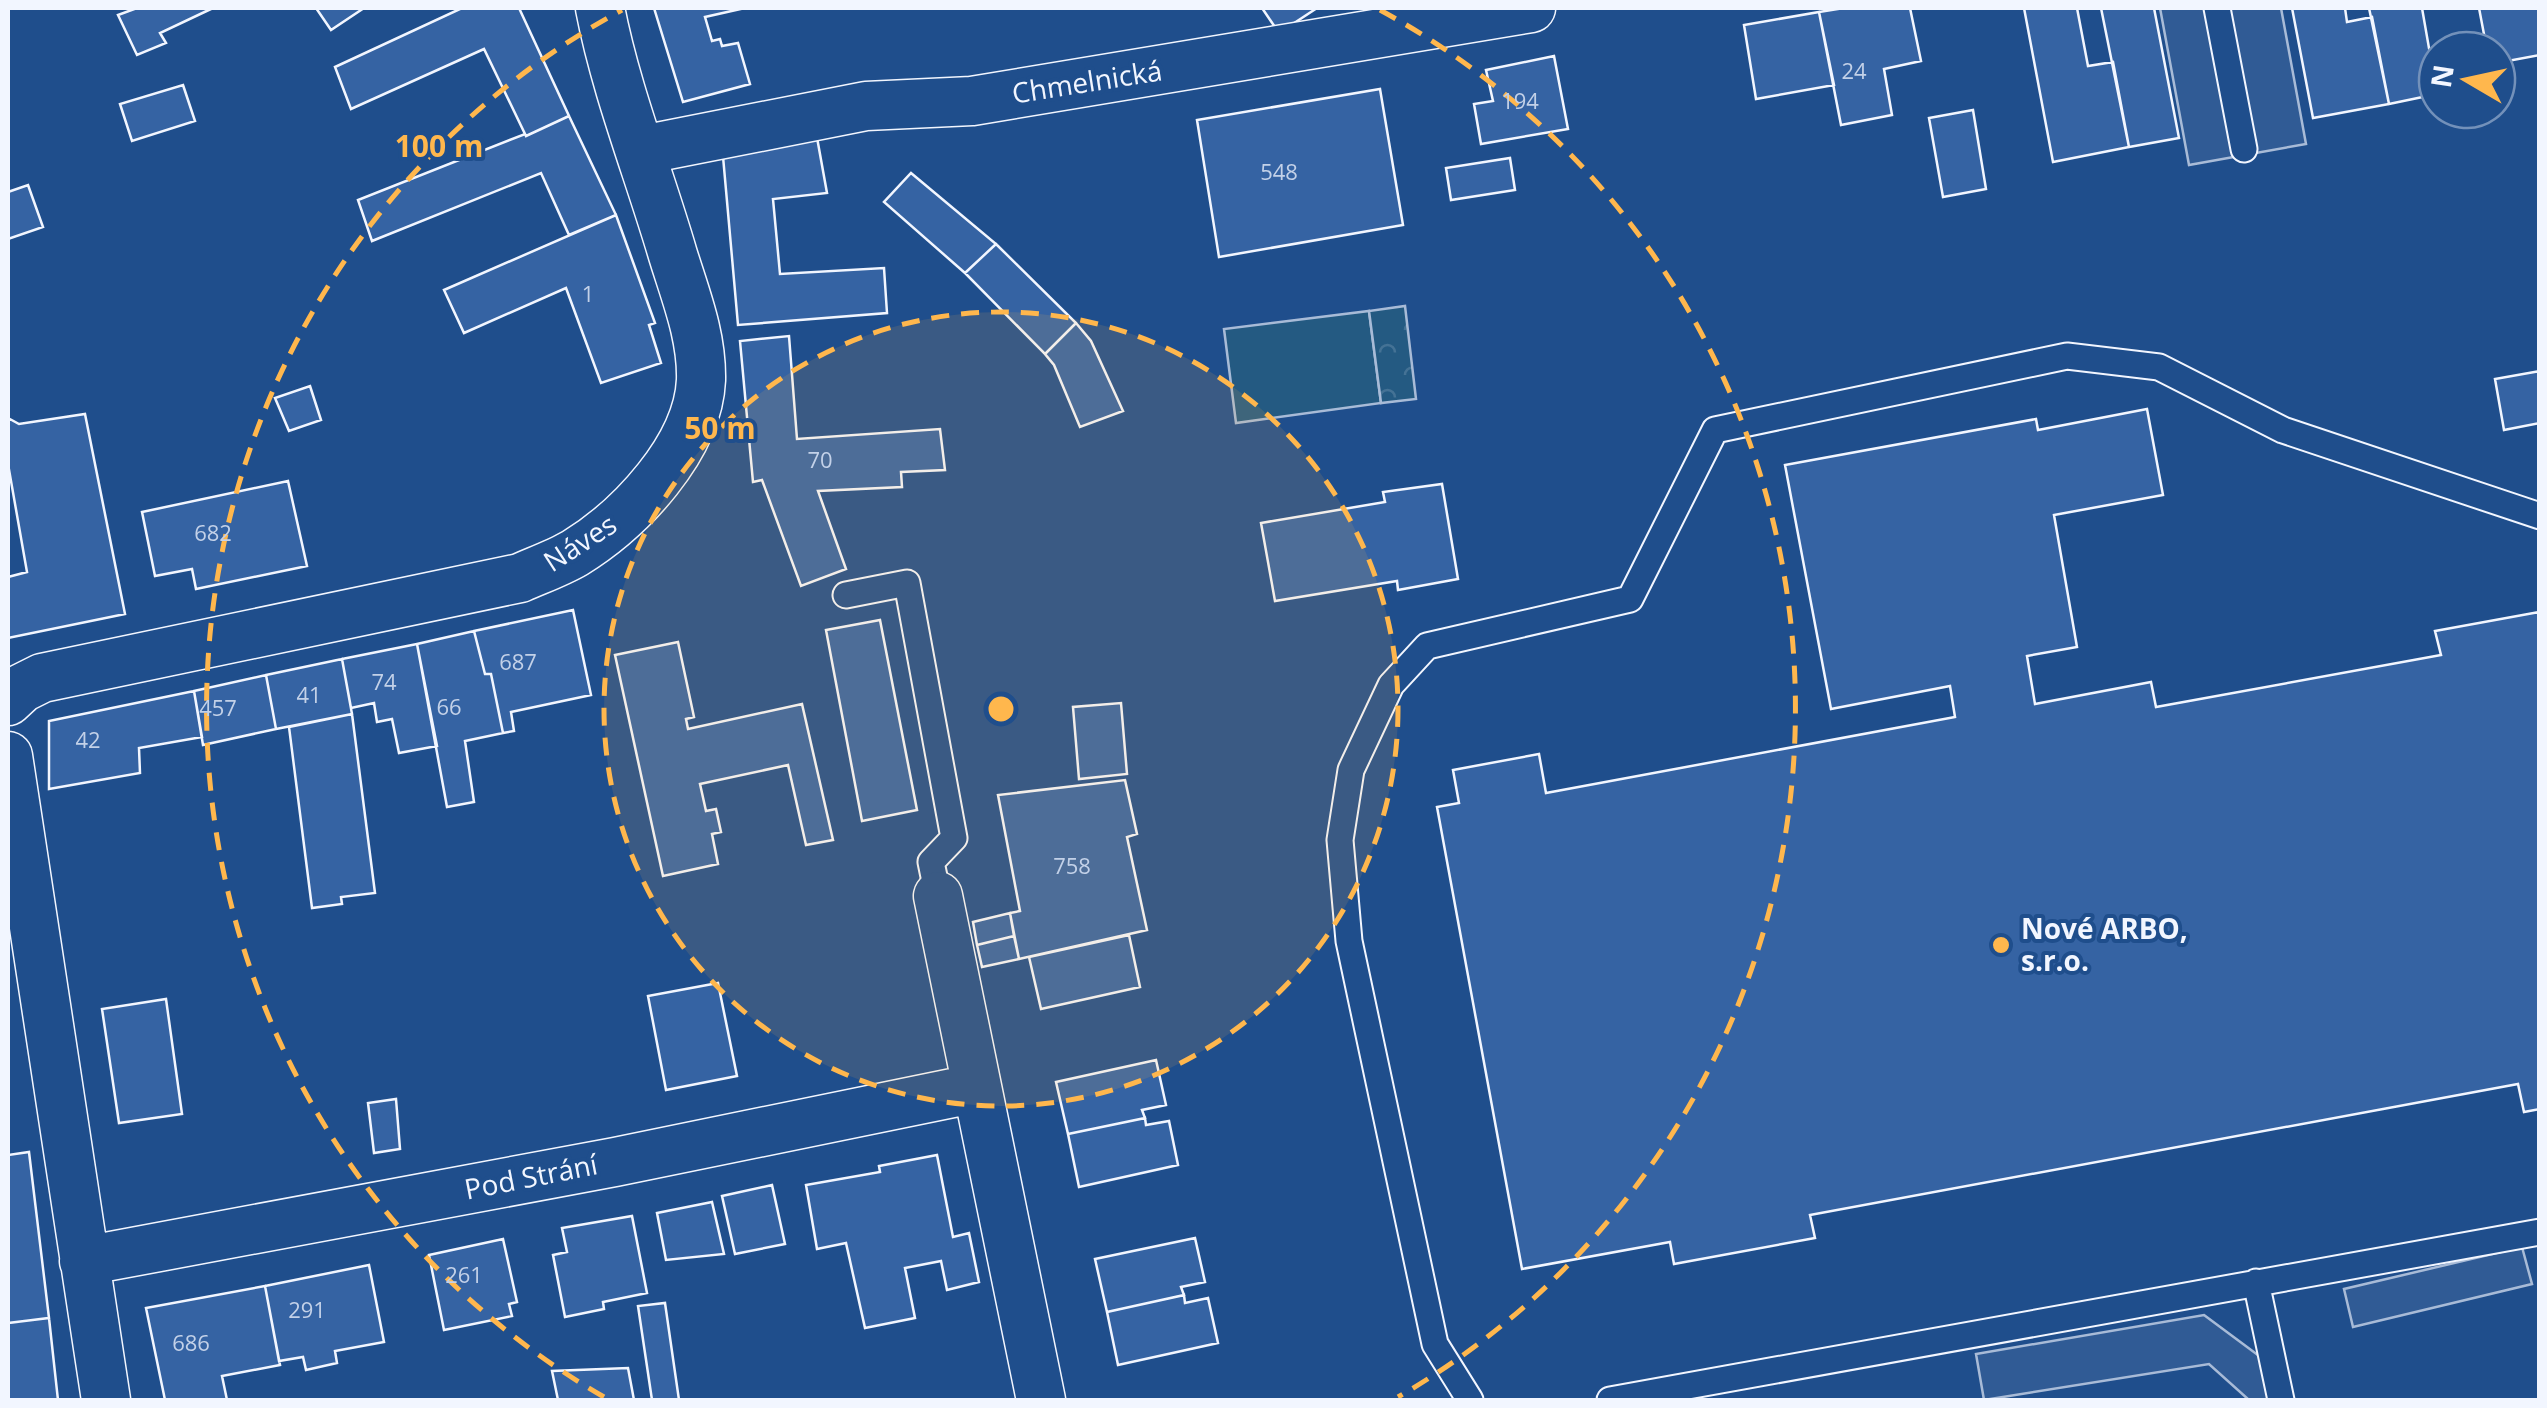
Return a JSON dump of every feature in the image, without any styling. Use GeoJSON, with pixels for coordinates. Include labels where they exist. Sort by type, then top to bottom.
{"type":"FeatureCollection","features":[{"type":"Feature","properties":{"kind":"street","name":"Náves"},"geometry":{"type":"LineString","coordinates":[[8,703],[22,688],[42,678],[520,578],[574,553],[612,526],[647,493],[674,455],[692,419],[700,384],[700,340],[600,8]]}},
{"type":"Feature","properties":{"kind":"street","name":"Chmelnická"},"geometry":{"type":"LineString","coordinates":[[642,150],[866,106],[972,101],[1531,8]]}},
{"type":"Feature","properties":{"kind":"street"},"geometry":{"type":"LineString","coordinates":[[8,756],[106,1400]]}},
{"type":"Feature","properties":{"kind":"street"},"geometry":{"type":"LineString","coordinates":[[938,896],[1041,1400]]}},
{"type":"Feature","properties":{"kind":"street","name":"Pod Strání"},"geometry":{"type":"LineString","coordinates":[[84,1262],[634,1158],[977,1088]]}},
{"type":"Feature","properties":{"kind":"lane"},"geometry":{"type":"LineString","coordinates":[[2217,8],[2244,149]]}},
{"type":"Feature","properties":{"kind":"lane"},"geometry":{"type":"LineString","coordinates":[[1470,1400],[1436,1344],[1349,941],[1340,840],[1351,770],[1391,685],[1427,646],[1630,599],[1714,430],[2067,356],[2158,367],[2283,430],[2540,516]]}},
{"type":"Feature","properties":{"kind":"lane"},"geometry":{"type":"LineString","coordinates":[[846,595],[907,583],[954,838],[931,862],[938,896]]}},
{"type":"Feature","properties":{"kind":"lane"},"geometry":{"type":"LineString","coordinates":[[1610,1400],[2540,1232]]}},
{"type":"Feature","properties":{"kind":"lane"},"geometry":{"type":"LineString","coordinates":[[2256,1282],[2281,1400]]}},
{"type":"Feature","properties":{"kind":"green space"},"geometry":{"type":"Polygon","coordinates":[[[1405,306],[1416,399],[1381,403],[1369,311],[1405,306]]]}},
{"type":"Feature","properties":{"kind":"green space"},"geometry":{"type":"Polygon","coordinates":[[[1369,311],[1381,403],[1236,423],[1224,329],[1369,311]]]}},
{"type":"Feature","properties":{"kind":"shaded area"},"geometry":{"type":"Polygon","coordinates":[[[2160,8],[2281,8],[2306,144],[2189,165],[2160,8]]]}},
{"type":"Feature","properties":{"kind":"shaded area"},"geometry":{"type":"Polygon","coordinates":[[[2522,1247],[2532,1284],[2353,1327],[2344,1289],[2522,1247]]]}},
{"type":"Feature","properties":{"kind":"shaded area"},"geometry":{"type":"Polygon","coordinates":[[[2204,1315],[2274,1367],[2281,1400],[2249,1400],[2209,1364],[1984,1400],[1976,1354],[2204,1315]]]}},
{"type":"Feature","properties":{"kind":"building"},"geometry":{"type":"Polygon","coordinates":[[[137,8],[213,8],[160,33],[166,43],[137,55],[118,15],[137,8]]]}},
{"type":"Feature","properties":{"kind":"building"},"geometry":{"type":"Polygon","coordinates":[[[316,8],[364,8],[331,30],[316,8]]]}},
{"type":"Feature","properties":{"kind":"building"},"geometry":{"type":"Polygon","coordinates":[[[462,8],[519,8],[569,116],[526,136],[484,49],[351,109],[335,67],[462,8]]]}},
{"type":"Feature","properties":{"kind":"building"},"geometry":{"type":"Polygon","coordinates":[[[654,8],[745,8],[705,17],[712,41],[720,39],[722,46],[738,43],[750,84],[683,102],[654,8]]]}},
{"type":"Feature","properties":{"kind":"building"},"geometry":{"type":"Polygon","coordinates":[[[1262,8],[1317,8],[1279,33],[1262,8]]]}},
{"type":"Feature","properties":{"kind":"building"},"geometry":{"type":"Polygon","coordinates":[[[1910,8],[1921,61],[1884,69],[1892,115],[1841,125],[1819,12],[1910,8]]]}},
{"type":"Feature","properties":{"kind":"building"},"geometry":{"type":"Polygon","coordinates":[[[2024,8],[2077,8],[2088,66],[2113,62],[2129,147],[2053,162],[2024,8]]]}},
{"type":"Feature","properties":{"kind":"building"},"geometry":{"type":"Polygon","coordinates":[[[2101,8],[2154,8],[2179,138],[2129,147],[2101,8]]]}},
{"type":"Feature","properties":{"kind":"building"},"geometry":{"type":"Polygon","coordinates":[[[2292,8],[2345,8],[2347,22],[2372,17],[2389,104],[2313,118],[2292,8]]]}},
{"type":"Feature","properties":{"kind":"building"},"geometry":{"type":"Polygon","coordinates":[[[2369,8],[2422,8],[2426,30],[2417,30],[2417,98],[2389,104],[2369,8]]]}},
{"type":"Feature","properties":{"kind":"building"},"geometry":{"type":"Polygon","coordinates":[[[2479,8],[2540,8],[2540,55],[2517,59],[2517,30],[2483,30],[2479,8]]]}},
{"type":"Feature","properties":{"kind":"building"},"geometry":{"type":"Polygon","coordinates":[[[1819,12],[1834,85],[1756,99],[1744,25],[1819,12]]]}},
{"type":"Feature","properties":{"kind":"building"},"geometry":{"type":"Polygon","coordinates":[[[1554,56],[1568,129],[1481,144],[1474,104],[1493,101],[1486,70],[1554,56]]]}},
{"type":"Feature","properties":{"kind":"building"},"geometry":{"type":"Polygon","coordinates":[[[183,85],[195,121],[132,141],[120,104],[183,85]]]}},
{"type":"Feature","properties":{"kind":"building"},"geometry":{"type":"Polygon","coordinates":[[[1380,89],[1403,225],[1219,257],[1197,120],[1380,89]]]}},
{"type":"Feature","properties":{"kind":"building"},"geometry":{"type":"Polygon","coordinates":[[[1973,110],[1986,189],[1943,197],[1929,118],[1973,110]]]}},
{"type":"Feature","properties":{"kind":"building"},"geometry":{"type":"Polygon","coordinates":[[[569,116],[616,215],[569,235],[541,173],[372,241],[358,200],[569,116]]]}},
{"type":"Feature","properties":{"kind":"building"},"geometry":{"type":"Polygon","coordinates":[[[816,132],[827,193],[773,199],[780,274],[884,268],[887,313],[738,325],[722,145],[816,132]]]}},
{"type":"Feature","properties":{"kind":"building"},"geometry":{"type":"Polygon","coordinates":[[[1510,158],[1515,190],[1451,200],[1446,168],[1510,158]]]}},
{"type":"Feature","properties":{"kind":"building"},"geometry":{"type":"Polygon","coordinates":[[[911,173],[996,244],[965,273],[884,202],[911,173]]]}},
{"type":"Feature","properties":{"kind":"building"},"geometry":{"type":"Polygon","coordinates":[[[28,185],[43,227],[8,239],[8,192],[28,185]]]}},
{"type":"Feature","properties":{"kind":"building"},"geometry":{"type":"Polygon","coordinates":[[[616,215],[655,323],[649,325],[661,363],[601,383],[566,288],[464,333],[444,290],[616,215]]]}},
{"type":"Feature","properties":{"kind":"building"},"geometry":{"type":"Polygon","coordinates":[[[996,244],[1076,323],[1045,354],[965,273],[996,244]]]}},
{"type":"Feature","properties":{"kind":"building"},"geometry":{"type":"Polygon","coordinates":[[[1076,323],[1091,341],[1123,411],[1080,427],[1054,365],[1045,354],[1076,323]]]}},
{"type":"Feature","properties":{"kind":"building"},"geometry":{"type":"Polygon","coordinates":[[[789,336],[797,439],[940,429],[945,470],[901,472],[902,487],[818,491],[846,569],[801,586],[762,480],[753,482],[740,341],[789,336]]]}},
{"type":"Feature","properties":{"kind":"building"},"geometry":{"type":"Polygon","coordinates":[[[2540,371],[2540,423],[2504,430],[2495,379],[2540,371]]]}},
{"type":"Feature","properties":{"kind":"building"},"geometry":{"type":"Polygon","coordinates":[[[310,386],[321,420],[289,431],[275,398],[310,386]]]}},
{"type":"Feature","properties":{"kind":"building","name":"Nové ARBO, s.r.o."},"geometry":{"type":"Polygon","coordinates":[[[2147,409],[2163,495],[2054,515],[2077,647],[2027,656],[2035,704],[2151,682],[2156,707],[2441,655],[2435,631],[2539,612],[2540,1109],[2524,1112],[2518,1084],[1810,1215],[1815,1238],[1674,1264],[1670,1242],[1522,1269],[1437,807],[1459,803],[1453,770],[1539,754],[1546,793],[1955,717],[1950,686],[1831,709],[1785,465],[2036,419],[2038,430],[2147,409]]]}},
{"type":"Feature","properties":{"kind":"building"},"geometry":{"type":"Polygon","coordinates":[[[85,414],[125,614],[8,638],[8,577],[27,572],[8,464],[8,418],[19,424],[85,414]]]}},
{"type":"Feature","properties":{"kind":"building"},"geometry":{"type":"Polygon","coordinates":[[[288,481],[307,566],[196,589],[192,569],[155,576],[142,512],[288,481]]]}},
{"type":"Feature","properties":{"kind":"building"},"geometry":{"type":"Polygon","coordinates":[[[1442,484],[1458,579],[1398,590],[1397,581],[1275,601],[1261,523],[1385,502],[1383,492],[1442,484]]]}},
{"type":"Feature","properties":{"kind":"building"},"geometry":{"type":"Polygon","coordinates":[[[573,610],[591,695],[511,712],[514,731],[503,733],[491,674],[485,674],[474,631],[573,610]]]}},
{"type":"Feature","properties":{"kind":"building"},"geometry":{"type":"Polygon","coordinates":[[[880,620],[917,810],[862,821],[826,630],[880,620]]]}},
{"type":"Feature","properties":{"kind":"building"},"geometry":{"type":"Polygon","coordinates":[[[474,631],[485,674],[491,674],[503,733],[465,741],[474,802],[447,807],[417,644],[474,631]]]}},
{"type":"Feature","properties":{"kind":"building"},"geometry":{"type":"Polygon","coordinates":[[[678,642],[694,717],[686,719],[688,729],[802,704],[833,840],[806,845],[788,765],[700,784],[706,811],[716,809],[721,832],[712,834],[718,864],[663,876],[615,655],[678,642]]]}},
{"type":"Feature","properties":{"kind":"building"},"geometry":{"type":"Polygon","coordinates":[[[417,644],[437,746],[399,753],[392,719],[377,722],[374,703],[351,708],[342,659],[417,644]]]}},
{"type":"Feature","properties":{"kind":"building"},"geometry":{"type":"Polygon","coordinates":[[[342,659],[352,714],[276,729],[266,675],[342,659]]]}},
{"type":"Feature","properties":{"kind":"building"},"geometry":{"type":"Polygon","coordinates":[[[266,675],[276,729],[203,745],[194,691],[266,675]]]}},
{"type":"Feature","properties":{"kind":"building"},"geometry":{"type":"Polygon","coordinates":[[[194,691],[202,737],[139,748],[140,773],[49,789],[49,721],[194,691]]]}},
{"type":"Feature","properties":{"kind":"building"},"geometry":{"type":"Polygon","coordinates":[[[1121,703],[1127,774],[1079,779],[1073,707],[1121,703]]]}},
{"type":"Feature","properties":{"kind":"building"},"geometry":{"type":"Polygon","coordinates":[[[352,714],[375,893],[341,897],[342,904],[312,908],[289,727],[352,714]]]}},
{"type":"Feature","properties":{"kind":"building"},"geometry":{"type":"Polygon","coordinates":[[[1125,780],[1137,834],[1127,837],[1147,930],[1019,959],[1010,913],[1020,911],[998,795],[1125,780]]]}},
{"type":"Feature","properties":{"kind":"building"},"geometry":{"type":"Polygon","coordinates":[[[1010,913],[1014,936],[977,945],[973,922],[1010,913]]]}},
{"type":"Feature","properties":{"kind":"building"},"geometry":{"type":"Polygon","coordinates":[[[1129,935],[1140,987],[1041,1009],[1029,957],[1129,935]]]}},
{"type":"Feature","properties":{"kind":"building"},"geometry":{"type":"Polygon","coordinates":[[[1014,936],[1019,959],[982,967],[977,945],[1014,936]]]}},
{"type":"Feature","properties":{"kind":"building"},"geometry":{"type":"Polygon","coordinates":[[[718,983],[737,1076],[666,1090],[648,996],[718,983]]]}},
{"type":"Feature","properties":{"kind":"building"},"geometry":{"type":"Polygon","coordinates":[[[166,999],[182,1114],[119,1123],[102,1009],[166,999]]]}},
{"type":"Feature","properties":{"kind":"building"},"geometry":{"type":"Polygon","coordinates":[[[1156,1060],[1166,1105],[1142,1110],[1145,1118],[1068,1134],[1056,1082],[1156,1060]]]}},
{"type":"Feature","properties":{"kind":"building"},"geometry":{"type":"Polygon","coordinates":[[[396,1099],[400,1149],[374,1153],[368,1103],[396,1099]]]}},
{"type":"Feature","properties":{"kind":"building"},"geometry":{"type":"Polygon","coordinates":[[[1145,1118],[1146,1125],[1169,1121],[1178,1165],[1079,1187],[1068,1134],[1145,1118]]]}},
{"type":"Feature","properties":{"kind":"building"},"geometry":{"type":"Polygon","coordinates":[[[29,1152],[49,1318],[8,1323],[8,1155],[29,1152]]]}},
{"type":"Feature","properties":{"kind":"building"},"geometry":{"type":"Polygon","coordinates":[[[937,1155],[953,1237],[969,1233],[979,1282],[947,1290],[941,1261],[905,1268],[915,1318],[865,1328],[846,1243],[817,1249],[806,1185],[880,1172],[879,1166],[937,1155]]]}},
{"type":"Feature","properties":{"kind":"building"},"geometry":{"type":"Polygon","coordinates":[[[772,1185],[785,1244],[735,1254],[722,1196],[772,1185]]]}},
{"type":"Feature","properties":{"kind":"building"},"geometry":{"type":"Polygon","coordinates":[[[712,1202],[724,1254],[666,1260],[657,1213],[712,1202]]]}},
{"type":"Feature","properties":{"kind":"building"},"geometry":{"type":"Polygon","coordinates":[[[632,1216],[647,1293],[603,1302],[604,1309],[565,1317],[553,1255],[567,1252],[562,1228],[632,1216]]]}},
{"type":"Feature","properties":{"kind":"building"},"geometry":{"type":"Polygon","coordinates":[[[1195,1238],[1205,1282],[1181,1287],[1184,1295],[1107,1312],[1095,1259],[1195,1238]]]}},
{"type":"Feature","properties":{"kind":"building"},"geometry":{"type":"Polygon","coordinates":[[[503,1239],[517,1302],[509,1304],[512,1316],[444,1330],[429,1255],[503,1239]]]}},
{"type":"Feature","properties":{"kind":"building"},"geometry":{"type":"Polygon","coordinates":[[[369,1265],[384,1342],[335,1351],[337,1363],[306,1370],[303,1357],[279,1361],[265,1286],[369,1265]]]}},
{"type":"Feature","properties":{"kind":"building"},"geometry":{"type":"Polygon","coordinates":[[[265,1286],[280,1365],[222,1376],[227,1400],[165,1400],[146,1308],[265,1286]]]}},
{"type":"Feature","properties":{"kind":"building"},"geometry":{"type":"Polygon","coordinates":[[[1184,1295],[1185,1303],[1208,1298],[1218,1343],[1118,1365],[1107,1312],[1184,1295]]]}},
{"type":"Feature","properties":{"kind":"building"},"geometry":{"type":"Polygon","coordinates":[[[665,1303],[679,1400],[652,1400],[638,1306],[665,1303]]]}},
{"type":"Feature","properties":{"kind":"building"},"geometry":{"type":"Polygon","coordinates":[[[49,1318],[58,1400],[8,1400],[8,1323],[49,1318]]]}},
{"type":"Feature","properties":{"kind":"building"},"geometry":{"type":"Polygon","coordinates":[[[628,1368],[634,1400],[558,1400],[552,1371],[628,1368]]]}},
{"type":"Feature","properties":{"kind":"place","name":"Nové ARBO, s.r.o."},"geometry":{"type":"Point","coordinates":[2001,945]}}]}
